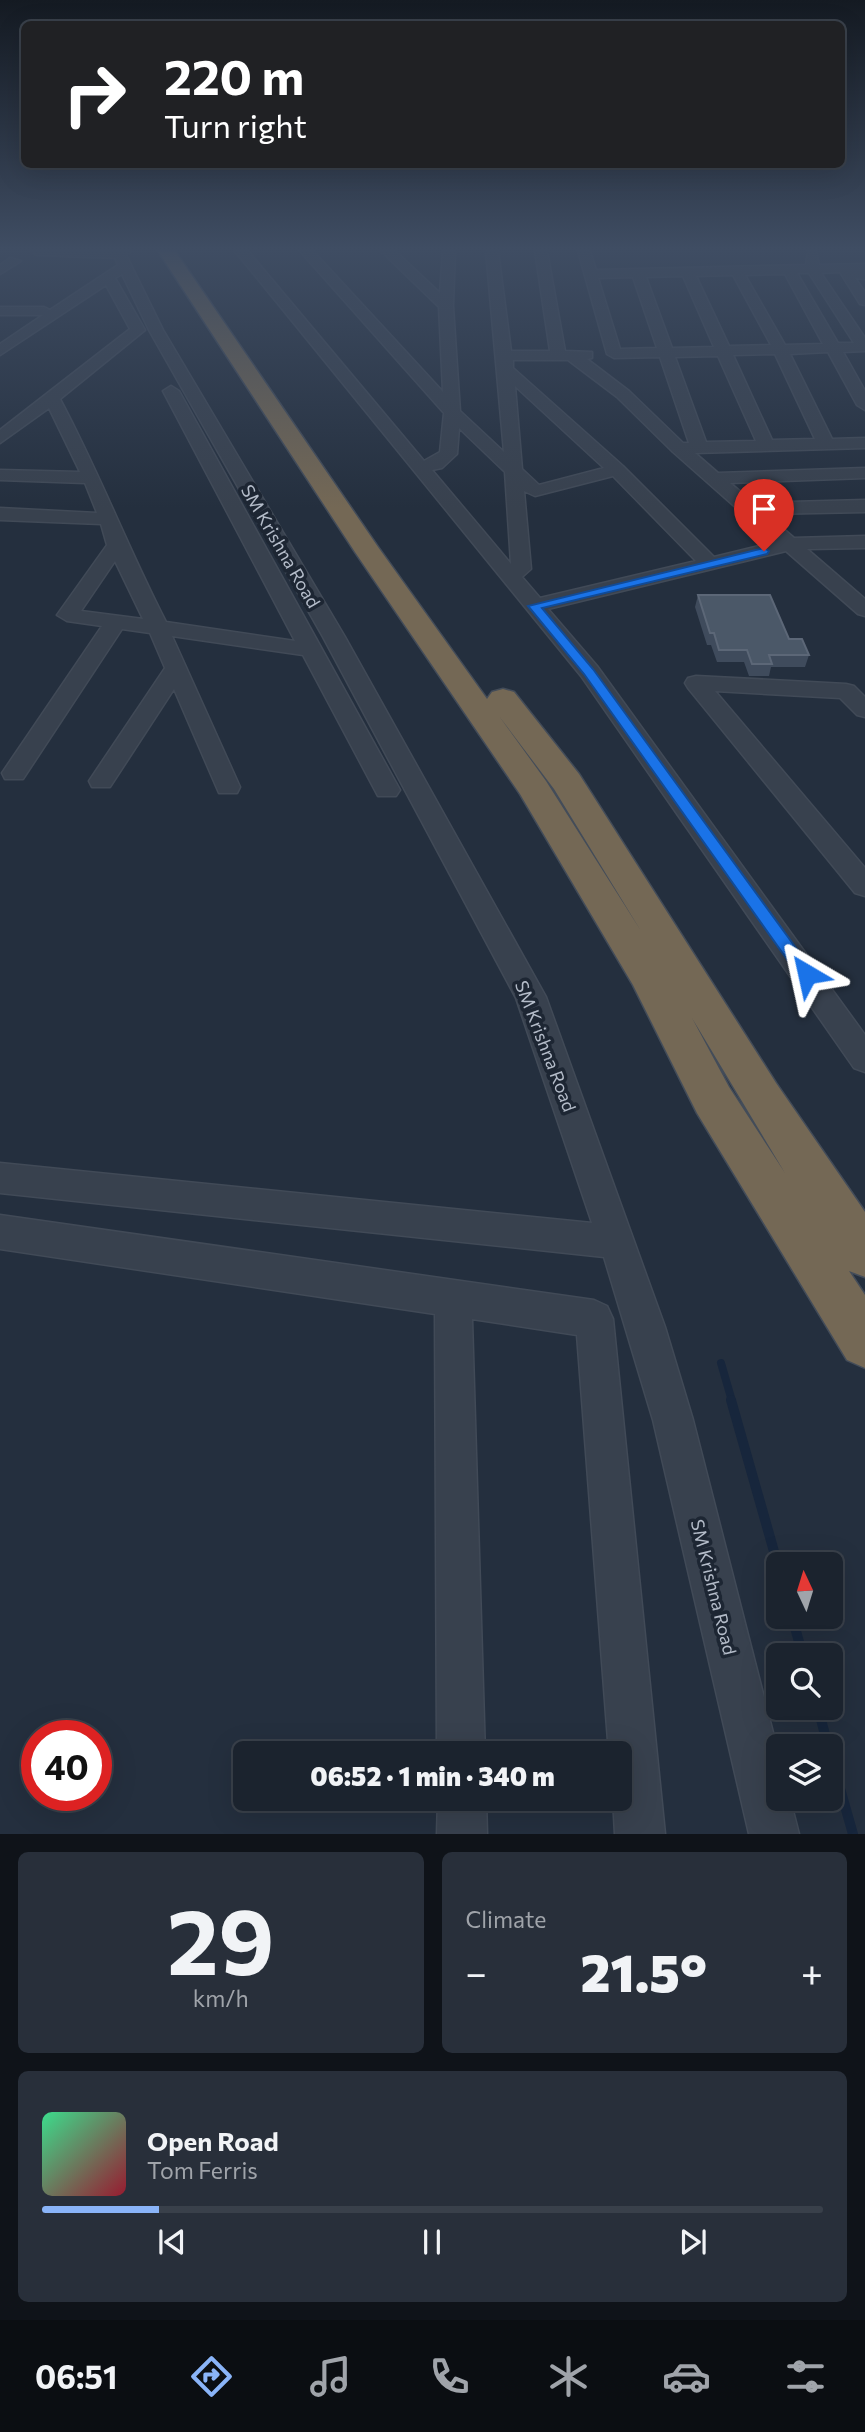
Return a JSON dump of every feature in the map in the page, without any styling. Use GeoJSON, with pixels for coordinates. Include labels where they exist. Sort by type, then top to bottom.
{"type":"FeatureCollection","features":[{"type":"Feature","properties":{"kind":"highway"},"geometry":{"type":"LineString","coordinates":[[223,337],[368,552],[512,733]]}},
{"type":"Feature","properties":{"kind":"highway"},"geometry":{"type":"LineString","coordinates":[[246,337],[363,501]]}},
{"type":"Feature","properties":{"kind":"highway"},"geometry":{"type":"LineString","coordinates":[[492,683],[512,733],[649,976],[760,1096],[865,1254]]}},
{"type":"Feature","properties":{"kind":"highway"},"geometry":{"type":"LineString","coordinates":[[693,1021],[713,1100],[865,1342]]}},
{"type":"Feature","properties":{"kind":"street"},"geometry":{"type":"LineString","coordinates":[[0,351],[21,337]]}},
{"type":"Feature","properties":{"kind":"street"},"geometry":{"type":"LineString","coordinates":[[0,438],[130,337]]}},
{"type":"Feature","properties":{"kind":"street"},"geometry":{"type":"LineString","coordinates":[[142,337],[387,790]]}},
{"type":"Feature","properties":{"kind":"street","name":"SM Krishna Road"},"geometry":{"type":"LineString","coordinates":[[160,337],[334,637],[531,997],[646,1327],[673,1420],[775,1833]]}},
{"type":"Feature","properties":{"kind":"street"},"geometry":{"type":"LineString","coordinates":[[312,337],[589,671],[861,1045]]}},
{"type":"Feature","properties":{"kind":"street"},"geometry":{"type":"LineString","coordinates":[[384,337],[452,412],[535,491],[617,470]]}},
{"type":"Feature","properties":{"kind":"street"},"geometry":{"type":"LineString","coordinates":[[419,467],[436,464],[448,454],[452,412],[448,337]]}},
{"type":"Feature","properties":{"kind":"street"},"geometry":{"type":"LineString","coordinates":[[501,337],[520,569],[509,576]]}},
{"type":"Feature","properties":{"kind":"street"},"geometry":{"type":"LineString","coordinates":[[560,337],[564,356]]}},
{"type":"Feature","properties":{"kind":"street"},"geometry":{"type":"LineString","coordinates":[[611,337],[622,370],[713,478],[865,610]]}},
{"type":"Feature","properties":{"kind":"street"},"geometry":{"type":"LineString","coordinates":[[660,337],[689,448]]}},
{"type":"Feature","properties":{"kind":"street"},"geometry":{"type":"LineString","coordinates":[[717,337],[766,445]]}},
{"type":"Feature","properties":{"kind":"street"},"geometry":{"type":"LineString","coordinates":[[774,337],[827,444]]}},
{"type":"Feature","properties":{"kind":"street"},"geometry":{"type":"LineString","coordinates":[[826,337],[865,405]]}},
{"type":"Feature","properties":{"kind":"street"},"geometry":{"type":"LineString","coordinates":[[504,363],[564,356],[622,370],[666,353],[865,347]]}},
{"type":"Feature","properties":{"kind":"street"},"geometry":{"type":"LineString","coordinates":[[564,356],[622,370]]}},
{"type":"Feature","properties":{"kind":"street"},"geometry":{"type":"LineString","coordinates":[[504,363],[617,470],[711,565]]}},
{"type":"Feature","properties":{"kind":"street"},"geometry":{"type":"LineString","coordinates":[[52,398],[91,478],[117,545],[159,630],[228,787]]}},
{"type":"Feature","properties":{"kind":"street"},"geometry":{"type":"LineString","coordinates":[[689,448],[865,443]]}},
{"type":"Feature","properties":{"kind":"street"},"geometry":{"type":"LineString","coordinates":[[713,478],[865,473]]}},
{"type":"Feature","properties":{"kind":"street"},"geometry":{"type":"LineString","coordinates":[[0,475],[91,478]]}},
{"type":"Feature","properties":{"kind":"street"},"geometry":{"type":"LineString","coordinates":[[749,509],[865,506]]}},
{"type":"Feature","properties":{"kind":"street"},"geometry":{"type":"LineString","coordinates":[[0,514],[109,519]]}},
{"type":"Feature","properties":{"kind":"street"},"geometry":{"type":"LineString","coordinates":[[534,606],[790,544],[865,542]]}},
{"type":"Feature","properties":{"kind":"street"},"geometry":{"type":"LineString","coordinates":[[117,545],[68,615],[159,630],[309,649]]}},
{"type":"Feature","properties":{"kind":"street"},"geometry":{"type":"LineString","coordinates":[[14,773],[115,623]]}},
{"type":"Feature","properties":{"kind":"street"},"geometry":{"type":"LineString","coordinates":[[101,781],[176,668]]}},
{"type":"Feature","properties":{"kind":"street"},"geometry":{"type":"LineString","coordinates":[[865,710],[846,691],[696,683],[865,886]]}},
{"type":"Feature","properties":{"kind":"street"},"geometry":{"type":"LineString","coordinates":[[0,1178],[617,1242]]}},
{"type":"Feature","properties":{"kind":"street"},"geometry":{"type":"LineString","coordinates":[[0,1232],[594,1319],[640,1833]]}},
{"type":"Feature","properties":{"kind":"street"},"geometry":{"type":"LineString","coordinates":[[453,1297],[461,1741]]}},
{"type":"Feature","properties":{"kind":"street"},"geometry":{"type":"LineString","coordinates":[[461,1811],[462,1833]]}},
{"type":"Feature","properties":{"kind":"building"},"geometry":{"type":"Polygon","coordinates":[[[698,595],[770,595],[789,639],[802,639],[809,655],[769,655],[772,664],[752,664],[747,650],[719,650],[714,633],[710,633],[698,595]]]}},
{"type":"Feature","properties":{"kind":"waterway"},"geometry":{"type":"LineString","coordinates":[[721,1363],[732,1401]]}},
{"type":"Feature","properties":{"kind":"waterway"},"geometry":{"type":"LineString","coordinates":[[731,1400],[774,1552]]}},
{"type":"Feature","properties":{"kind":"waterway"},"geometry":{"type":"LineString","coordinates":[[795,1629],[799,1643]]}},
{"type":"Feature","properties":{"kind":"waterway"},"geometry":{"type":"LineString","coordinates":[[821,1720],[825,1734]]}},
{"type":"Feature","properties":{"kind":"waterway"},"geometry":{"type":"LineString","coordinates":[[843,1799],[853,1834]]}},
{"type":"Feature","properties":{"kind":"route"},"geometry":{"type":"LineString","coordinates":[[764,551],[534,606],[589,671],[807,974]]}}]}
